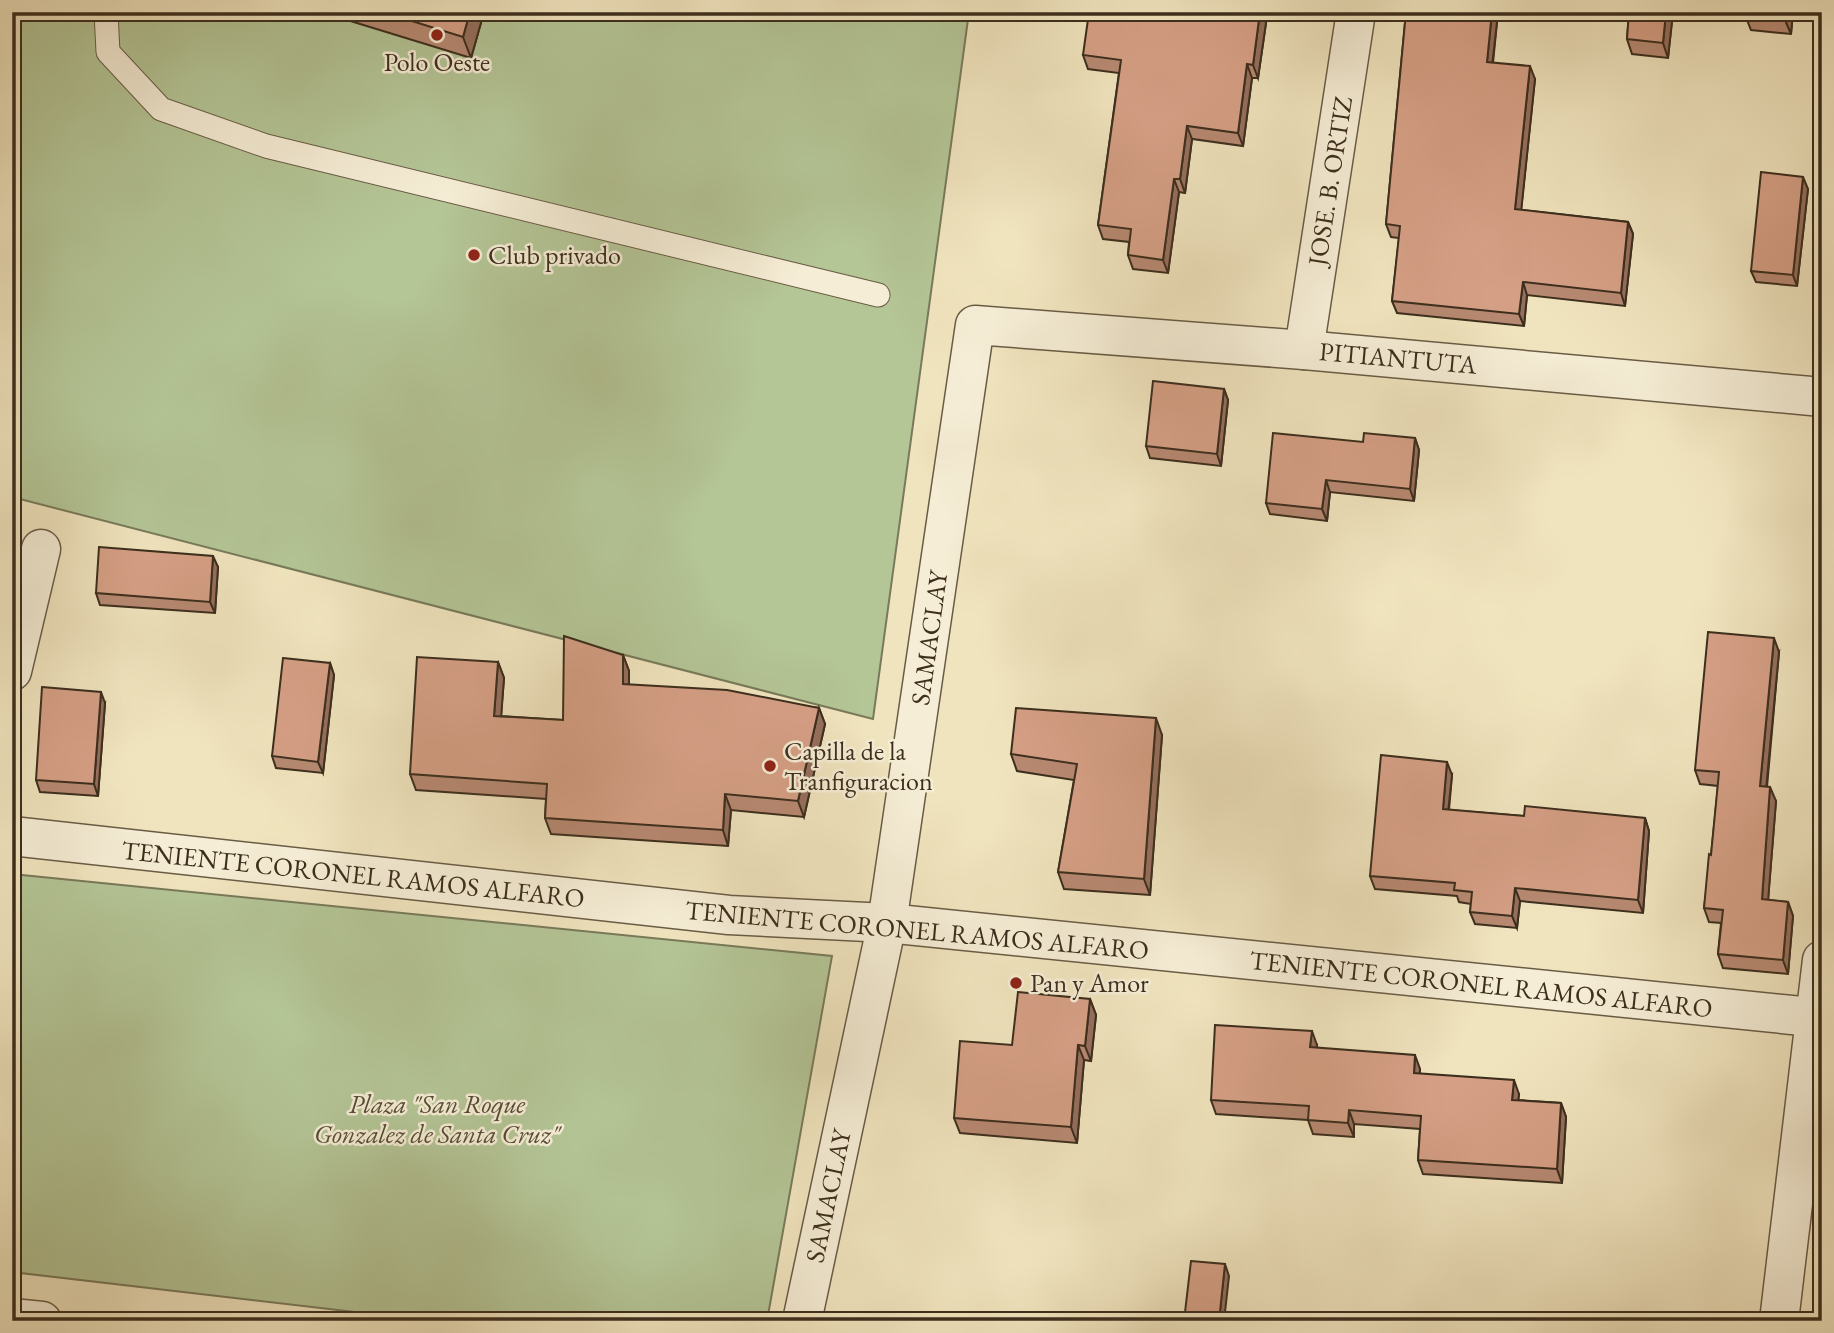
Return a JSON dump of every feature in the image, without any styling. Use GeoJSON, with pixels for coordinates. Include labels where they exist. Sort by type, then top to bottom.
{"type":"FeatureCollection","features":[{"type":"Feature","properties":{"kind":"street","name":"JOSE. B. ORTIZ"},"geometry":{"type":"LineString","coordinates":[[1304,349],[1356,12]]}},
{"type":"Feature","properties":{"kind":"street","name":"PITIANTUTA"},"geometry":{"type":"LineString","coordinates":[[975,325],[1304,349],[1822,397]]}},
{"type":"Feature","properties":{"kind":"street","name":"SAMACLAY"},"geometry":{"type":"LineString","coordinates":[[802,1321],[887,923],[975,325]]}},
{"type":"Feature","properties":{"kind":"street"},"geometry":{"type":"LineString","coordinates":[[12,671],[41,549]]}},
{"type":"Feature","properties":{"kind":"street","name":"TENIENTE CORONEL RAMOS ALFARO"},"geometry":{"type":"LineString","coordinates":[[12,836],[729,915],[887,923],[1819,1018]]}},
{"type":"Feature","properties":{"kind":"street"},"geometry":{"type":"LineString","coordinates":[[1779,1321],[1819,1018],[1822,960]]}},
{"type":"Feature","properties":{"kind":"street"},"geometry":{"type":"LineString","coordinates":[[12,1318],[42,1321]]}},
{"type":"Feature","properties":{"kind":"lane"},"geometry":{"type":"LineString","coordinates":[[106,12],[108,51],[162,108],[266,146],[878,295]]}},
{"type":"Feature","properties":{"kind":"green space","name":"Club privado"},"geometry":{"type":"Polygon","coordinates":[[[12,12],[969,12],[873,719],[12,497],[12,12]]]}},
{"type":"Feature","properties":{"kind":"green space","name":"Plaza \"San Roque Gonzalez de Santa Cruz\""},"geometry":{"type":"Polygon","coordinates":[[[12,874],[832,956],[767,1321],[432,1321],[12,1272],[12,874]]]}},
{"type":"Feature","properties":{"kind":"building"},"geometry":{"type":"Polygon","coordinates":[[[383,12],[470,12],[463,37],[383,12]]]}},
{"type":"Feature","properties":{"kind":"building"},"geometry":{"type":"Polygon","coordinates":[[[1089,12],[1260,12],[1253,65],[1247,64],[1238,133],[1187,126],[1180,179],[1174,179],[1163,260],[1128,255],[1131,229],[1098,225],[1121,60],[1083,55],[1089,12]]]}},
{"type":"Feature","properties":{"kind":"building"},"geometry":{"type":"Polygon","coordinates":[[[1406,12],[1492,12],[1487,62],[1530,66],[1515,209],[1628,222],[1621,293],[1523,282],[1519,314],[1392,301],[1400,226],[1386,224],[1406,12]]]}},
{"type":"Feature","properties":{"kind":"building"},"geometry":{"type":"Polygon","coordinates":[[[1629,12],[1666,12],[1663,43],[1627,39],[1629,12]]]}},
{"type":"Feature","properties":{"kind":"building"},"geometry":{"type":"Polygon","coordinates":[[[1746,12],[1786,12],[1785,20],[1745,15],[1746,12]]]}},
{"type":"Feature","properties":{"kind":"building"},"geometry":{"type":"Polygon","coordinates":[[[1761,172],[1803,177],[1793,275],[1751,271],[1761,172]]]}},
{"type":"Feature","properties":{"kind":"building"},"geometry":{"type":"Polygon","coordinates":[[[1153,381],[1224,389],[1217,454],[1146,446],[1153,381]]]}},
{"type":"Feature","properties":{"kind":"building"},"geometry":{"type":"Polygon","coordinates":[[[1273,433],[1363,442],[1364,433],[1415,438],[1410,489],[1326,480],[1322,509],[1266,503],[1273,433]]]}},
{"type":"Feature","properties":{"kind":"building"},"geometry":{"type":"Polygon","coordinates":[[[99,547],[213,556],[210,602],[96,593],[99,547]]]}},
{"type":"Feature","properties":{"kind":"building"},"geometry":{"type":"Polygon","coordinates":[[[1708,632],[1774,638],[1760,786],[1770,787],[1762,899],[1788,902],[1783,960],[1718,954],[1723,910],[1704,908],[1719,772],[1695,770],[1708,632]]]}},
{"type":"Feature","properties":{"kind":"building"},"geometry":{"type":"Polygon","coordinates":[[[564,636],[623,655],[623,684],[727,690],[819,708],[798,801],[725,794],[723,830],[545,818],[547,784],[410,774],[417,657],[498,662],[494,716],[563,720],[564,636]]]}},
{"type":"Feature","properties":{"kind":"building"},"geometry":{"type":"Polygon","coordinates":[[[283,658],[330,663],[318,762],[272,756],[283,658]]]}},
{"type":"Feature","properties":{"kind":"building"},"geometry":{"type":"Polygon","coordinates":[[[42,687],[101,692],[94,784],[36,780],[42,687]]]}},
{"type":"Feature","properties":{"kind":"building"},"geometry":{"type":"Polygon","coordinates":[[[1016,708],[1156,718],[1144,879],[1058,872],[1077,764],[1011,754],[1016,708]]]}},
{"type":"Feature","properties":{"kind":"building"},"geometry":{"type":"Polygon","coordinates":[[[1381,755],[1447,762],[1443,809],[1524,816],[1525,806],[1645,818],[1638,900],[1515,888],[1512,916],[1470,912],[1472,892],[1454,890],[1455,883],[1370,876],[1381,755]]]}},
{"type":"Feature","properties":{"kind":"building"},"geometry":{"type":"Polygon","coordinates":[[[1018,992],[1090,999],[1085,1046],[1078,1045],[1071,1127],[954,1118],[960,1041],[1012,1045],[1018,992]]]}},
{"type":"Feature","properties":{"kind":"building"},"geometry":{"type":"Polygon","coordinates":[[[1215,1025],[1312,1031],[1310,1047],[1415,1055],[1414,1073],[1514,1080],[1512,1100],[1561,1103],[1557,1169],[1418,1160],[1421,1116],[1349,1110],[1348,1123],[1308,1120],[1309,1106],[1211,1100],[1215,1025]]]}},
{"type":"Feature","properties":{"kind":"building"},"geometry":{"type":"Polygon","coordinates":[[[1191,1261],[1225,1264],[1219,1321],[1184,1321],[1191,1261]]]}},
{"type":"Feature","properties":{"kind":"place","name":"Polo Oeste"},"geometry":{"type":"Point","coordinates":[437,35]}},
{"type":"Feature","properties":{"kind":"place","name":"Club privado"},"geometry":{"type":"Point","coordinates":[474,255]}},
{"type":"Feature","properties":{"kind":"place","name":"Capilla de la Tranfiguracion"},"geometry":{"type":"Point","coordinates":[770,766]}},
{"type":"Feature","properties":{"kind":"place","name":"Pan y Amor"},"geometry":{"type":"Point","coordinates":[1016,983]}}]}
